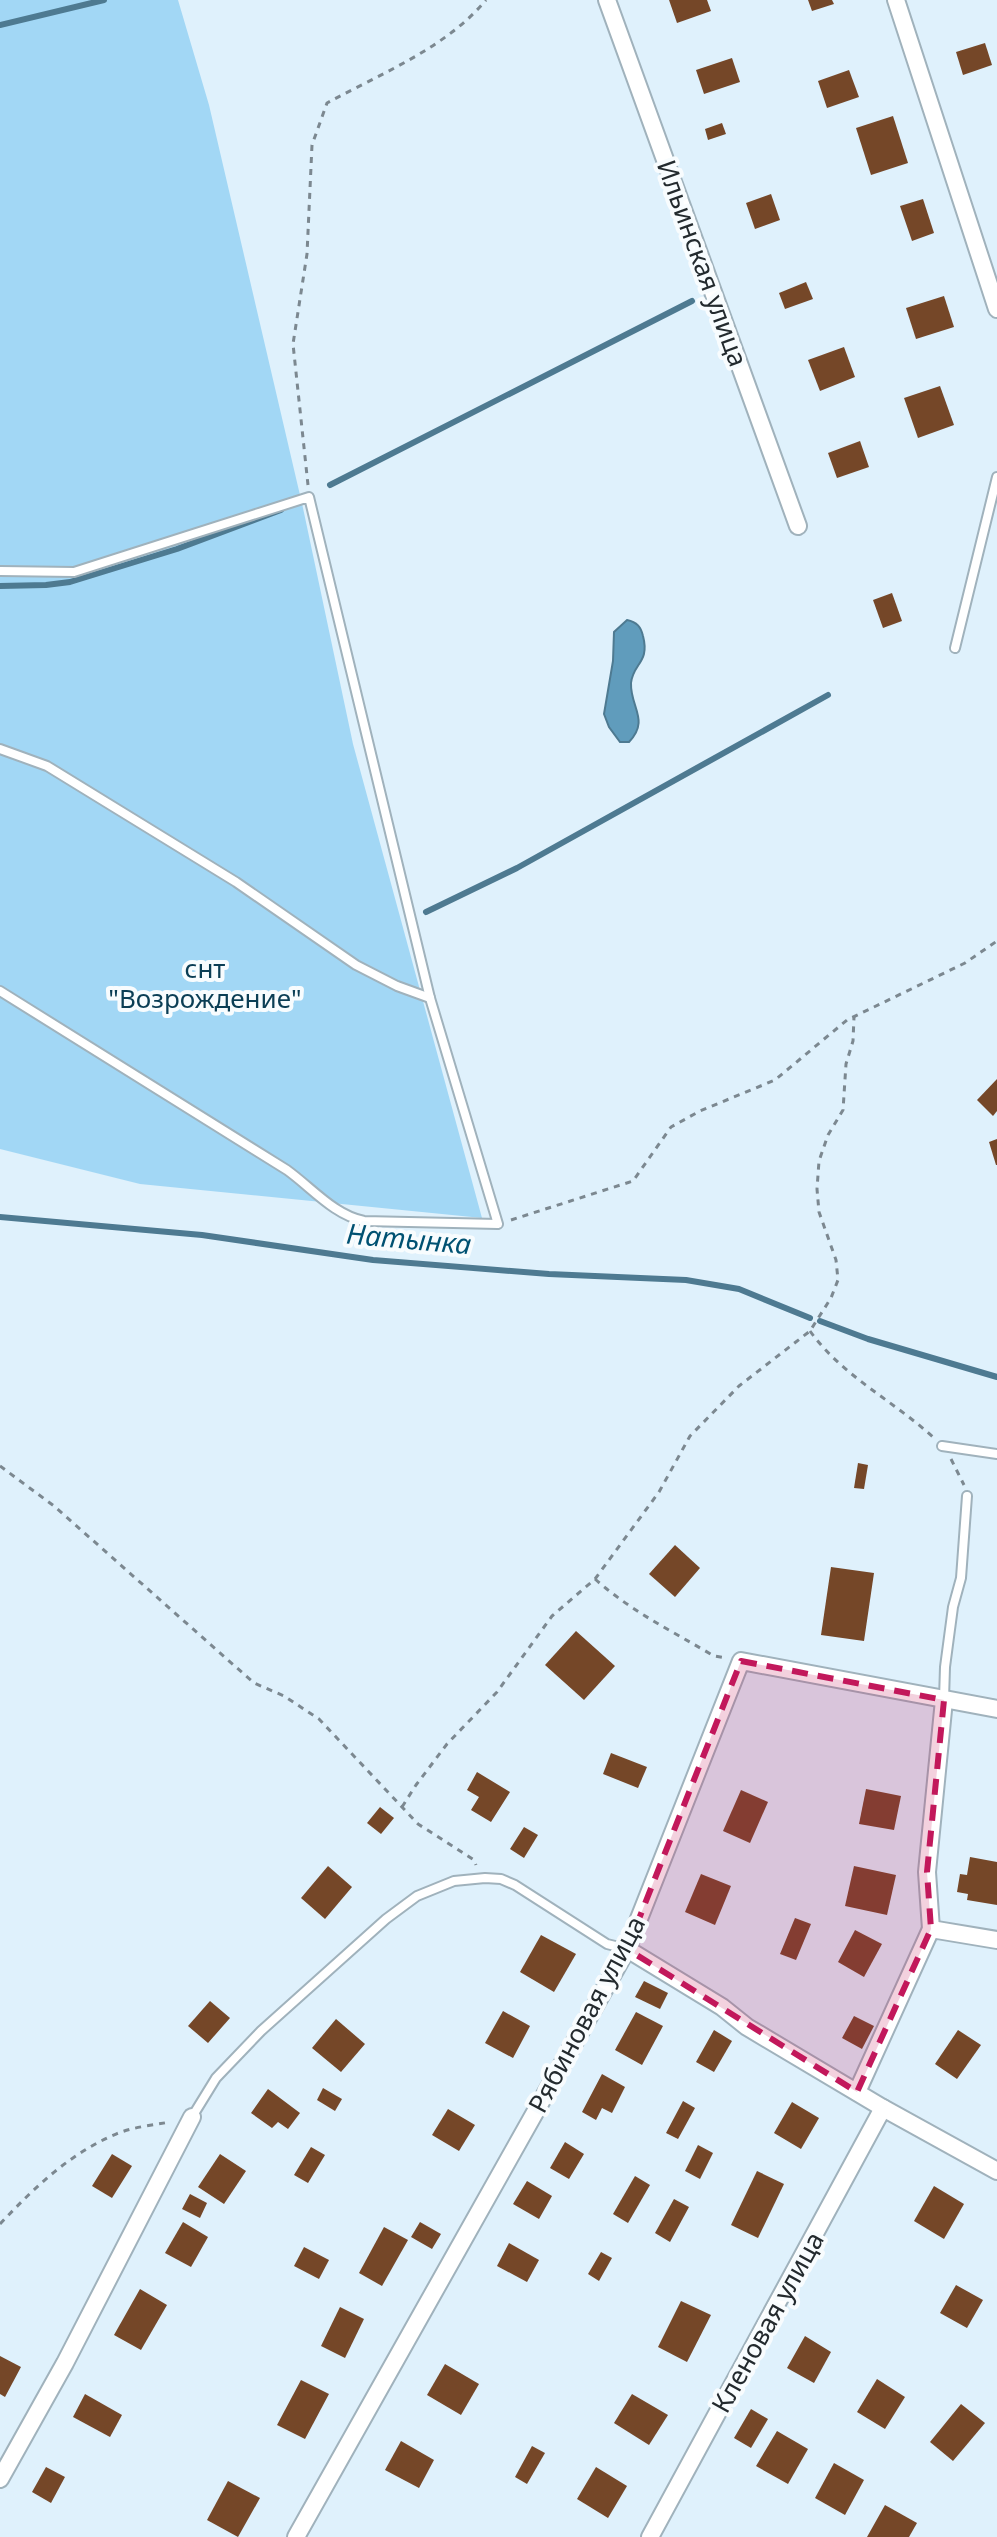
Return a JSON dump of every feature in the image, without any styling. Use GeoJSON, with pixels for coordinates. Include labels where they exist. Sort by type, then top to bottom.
{"type":"FeatureCollection","features":[{"type":"Feature","properties":{"kind":"street","name":"Ильинская улица"},"geometry":{"type":"LineString","coordinates":[[607,0],[798,526]]}},
{"type":"Feature","properties":{"kind":"street"},"geometry":{"type":"LineString","coordinates":[[896,0],[997,309]]}},
{"type":"Feature","properties":{"kind":"street"},"geometry":{"type":"LineString","coordinates":[[741,1661],[997,1709]]}},
{"type":"Feature","properties":{"kind":"street","name":"Рябиновая улица"},"geometry":{"type":"LineString","coordinates":[[296,2537],[627,1949],[741,1661]]}},
{"type":"Feature","properties":{"kind":"street"},"geometry":{"type":"LineString","coordinates":[[857,2092],[931,1929],[927,1872],[944,1700]]}},
{"type":"Feature","properties":{"kind":"street"},"geometry":{"type":"LineString","coordinates":[[931,1929],[997,1940]]}},
{"type":"Feature","properties":{"kind":"street"},"geometry":{"type":"LineString","coordinates":[[627,1949],[722,2007],[747,2027],[997,2171]]}},
{"type":"Feature","properties":{"kind":"street","name":"Кленовая улица"},"geometry":{"type":"LineString","coordinates":[[650,2537],[883,2108]]}},
{"type":"Feature","properties":{"kind":"street"},"geometry":{"type":"LineString","coordinates":[[0,2479],[65,2363],[192,2117]]}},
{"type":"Feature","properties":{"kind":"lane"},"geometry":{"type":"LineString","coordinates":[[955,648],[997,477]]}},
{"type":"Feature","properties":{"kind":"lane"},"geometry":{"type":"LineString","coordinates":[[0,571],[74,572],[309,497],[430,998],[498,1224],[351,1219],[287,1170],[0,991]]}},
{"type":"Feature","properties":{"kind":"lane"},"geometry":{"type":"LineString","coordinates":[[0,749],[47,766],[236,882],[356,965],[397,986],[430,998]]}},
{"type":"Feature","properties":{"kind":"lane"},"geometry":{"type":"LineString","coordinates":[[942,1446],[997,1454]]}},
{"type":"Feature","properties":{"kind":"lane"},"geometry":{"type":"LineString","coordinates":[[944,1700],[953,1607],[961,1578],[967,1496]]}},
{"type":"Feature","properties":{"kind":"lane"},"geometry":{"type":"LineString","coordinates":[[192,2117],[216,2078],[261,2031],[386,1919],[417,1896],[454,1881],[501,1879],[607,1944],[627,1949]]}},
{"type":"Feature","properties":{"kind":"path"},"geometry":{"type":"LineString","coordinates":[[309,497],[293,344],[307,254],[312,145],[327,103],[445,39],[486,0]]}},
{"type":"Feature","properties":{"kind":"path"},"geometry":{"type":"LineString","coordinates":[[498,1224],[633,1181],[671,1127],[700,1111],[775,1080],[847,1020],[965,963],[997,941]]}},
{"type":"Feature","properties":{"kind":"path"},"geometry":{"type":"LineString","coordinates":[[402,1807],[447,1744],[497,1692],[552,1616],[595,1579],[659,1492],[690,1436],[739,1386],[810,1331],[831,1298],[838,1280],[836,1260],[819,1212],[819,1161],[828,1135],[843,1110],[846,1064],[853,1041],[854,1017]]}},
{"type":"Feature","properties":{"kind":"path"},"geometry":{"type":"LineString","coordinates":[[810,1331],[845,1368],[914,1420],[942,1446],[960,1474],[967,1496]]}},
{"type":"Feature","properties":{"kind":"path"},"geometry":{"type":"LineString","coordinates":[[0,1466],[54,1506],[254,1683],[284,1696],[319,1719],[418,1824],[474,1860],[485,1878]]}},
{"type":"Feature","properties":{"kind":"path"},"geometry":{"type":"LineString","coordinates":[[595,1579],[642,1616],[714,1656],[741,1661]]}},
{"type":"Feature","properties":{"kind":"path"},"geometry":{"type":"LineString","coordinates":[[0,2224],[40,2182],[76,2154],[119,2133],[192,2117]]}},
{"type":"Feature","properties":{"kind":"highlighted area"},"geometry":{"type":"Polygon","coordinates":[[[741,1661],[944,1700],[927,1872],[931,1929],[857,2092],[627,1949],[741,1661]]]}},
{"type":"Feature","properties":{"kind":"green space","name":"снт \"Возрождение\""},"geometry":{"type":"Polygon","coordinates":[[[0,0],[178,0],[209,105],[303,508],[353,744],[482,1218],[140,1184],[0,1149],[0,0]]]}},
{"type":"Feature","properties":{"kind":"shaded area"},"geometry":{"type":"Polygon","coordinates":[[[627,620],[641,630],[645,645],[631,683],[638,727],[629,742],[620,742],[604,714],[613,661],[614,632],[627,620]]]}},
{"type":"Feature","properties":{"kind":"building"},"geometry":{"type":"Polygon","coordinates":[[[669,0],[707,0],[711,11],[677,23],[669,0]]]}},
{"type":"Feature","properties":{"kind":"building"},"geometry":{"type":"Polygon","coordinates":[[[808,0],[832,0],[834,4],[812,11],[808,0]]]}},
{"type":"Feature","properties":{"kind":"building"},"geometry":{"type":"Polygon","coordinates":[[[985,43],[992,65],[963,75],[956,52],[985,43]]]}},
{"type":"Feature","properties":{"kind":"building"},"geometry":{"type":"Polygon","coordinates":[[[732,58],[740,82],[704,94],[696,70],[732,58]]]}},
{"type":"Feature","properties":{"kind":"building"},"geometry":{"type":"Polygon","coordinates":[[[849,70],[859,97],[827,108],[818,81],[849,70]]]}},
{"type":"Feature","properties":{"kind":"building"},"geometry":{"type":"Polygon","coordinates":[[[893,116],[908,163],[871,175],[856,128],[893,116]]]}},
{"type":"Feature","properties":{"kind":"building"},"geometry":{"type":"Polygon","coordinates":[[[722,123],[726,134],[708,140],[705,129],[722,123]]]}},
{"type":"Feature","properties":{"kind":"building"},"geometry":{"type":"Polygon","coordinates":[[[771,194],[780,220],[755,229],[746,203],[771,194]]]}},
{"type":"Feature","properties":{"kind":"building"},"geometry":{"type":"Polygon","coordinates":[[[923,199],[934,233],[912,241],[900,206],[923,199]]]}},
{"type":"Feature","properties":{"kind":"building"},"geometry":{"type":"Polygon","coordinates":[[[806,282],[813,299],[785,309],[779,293],[806,282]]]}},
{"type":"Feature","properties":{"kind":"building"},"geometry":{"type":"Polygon","coordinates":[[[944,296],[954,327],[916,339],[906,308],[944,296]]]}},
{"type":"Feature","properties":{"kind":"building"},"geometry":{"type":"Polygon","coordinates":[[[844,347],[855,377],[820,391],[808,360],[844,347]]]}},
{"type":"Feature","properties":{"kind":"building"},"geometry":{"type":"Polygon","coordinates":[[[940,386],[954,425],[918,438],[904,398],[940,386]]]}},
{"type":"Feature","properties":{"kind":"building"},"geometry":{"type":"Polygon","coordinates":[[[860,441],[869,467],[837,478],[828,453],[860,441]]]}},
{"type":"Feature","properties":{"kind":"building"},"geometry":{"type":"Polygon","coordinates":[[[892,593],[902,621],[883,628],[873,600],[892,593]]]}},
{"type":"Feature","properties":{"kind":"building"},"geometry":{"type":"Polygon","coordinates":[[[997,1079],[997,1111],[993,1116],[977,1100],[997,1079]]]}},
{"type":"Feature","properties":{"kind":"building"},"geometry":{"type":"Polygon","coordinates":[[[997,1139],[997,1165],[996,1165],[989,1142],[997,1139]]]}},
{"type":"Feature","properties":{"kind":"building"},"geometry":{"type":"Polygon","coordinates":[[[858,1463],[868,1465],[864,1489],[854,1488],[858,1463]]]}},
{"type":"Feature","properties":{"kind":"building"},"geometry":{"type":"Polygon","coordinates":[[[675,1545],[700,1568],[675,1597],[649,1574],[675,1545]]]}},
{"type":"Feature","properties":{"kind":"building"},"geometry":{"type":"Polygon","coordinates":[[[831,1567],[874,1573],[864,1641],[821,1635],[831,1567]]]}},
{"type":"Feature","properties":{"kind":"building"},"geometry":{"type":"Polygon","coordinates":[[[576,1631],[615,1666],[584,1700],[545,1665],[576,1631]]]}},
{"type":"Feature","properties":{"kind":"building"},"geometry":{"type":"Polygon","coordinates":[[[611,1753],[647,1767],[638,1788],[603,1774],[611,1753]]]}},
{"type":"Feature","properties":{"kind":"building"},"geometry":{"type":"Polygon","coordinates":[[[477,1772],[510,1792],[491,1822],[471,1810],[479,1797],[467,1790],[477,1772]]]}},
{"type":"Feature","properties":{"kind":"building"},"geometry":{"type":"Polygon","coordinates":[[[866,1789],[901,1796],[894,1830],[859,1824],[866,1789]]]}},
{"type":"Feature","properties":{"kind":"building"},"geometry":{"type":"Polygon","coordinates":[[[741,1790],[768,1802],[750,1843],[723,1831],[741,1790]]]}},
{"type":"Feature","properties":{"kind":"building"},"geometry":{"type":"Polygon","coordinates":[[[380,1807],[394,1818],[381,1834],[367,1823],[380,1807]]]}},
{"type":"Feature","properties":{"kind":"building"},"geometry":{"type":"Polygon","coordinates":[[[524,1827],[538,1835],[524,1858],[510,1849],[524,1827]]]}},
{"type":"Feature","properties":{"kind":"building"},"geometry":{"type":"Polygon","coordinates":[[[970,1857],[997,1862],[997,1905],[967,1900],[968,1894],[957,1892],[960,1874],[967,1875],[970,1857]]]}},
{"type":"Feature","properties":{"kind":"building"},"geometry":{"type":"Polygon","coordinates":[[[328,1866],[352,1887],[325,1919],[301,1898],[328,1866]]]}},
{"type":"Feature","properties":{"kind":"building"},"geometry":{"type":"Polygon","coordinates":[[[854,1866],[896,1875],[887,1915],[845,1906],[854,1866]]]}},
{"type":"Feature","properties":{"kind":"building"},"geometry":{"type":"Polygon","coordinates":[[[701,1874],[731,1886],[715,1925],[685,1912],[701,1874]]]}},
{"type":"Feature","properties":{"kind":"building"},"geometry":{"type":"Polygon","coordinates":[[[795,1918],[811,1924],[796,1960],[780,1954],[795,1918]]]}},
{"type":"Feature","properties":{"kind":"building"},"geometry":{"type":"Polygon","coordinates":[[[855,1930],[882,1944],[864,1977],[838,1962],[855,1930]]]}},
{"type":"Feature","properties":{"kind":"building"},"geometry":{"type":"Polygon","coordinates":[[[541,1935],[576,1954],[554,1992],[520,1972],[541,1935]]]}},
{"type":"Feature","properties":{"kind":"building"},"geometry":{"type":"Polygon","coordinates":[[[644,1981],[668,1993],[660,2009],[635,1997],[644,1981]]]}},
{"type":"Feature","properties":{"kind":"building"},"geometry":{"type":"Polygon","coordinates":[[[210,2001],[230,2018],[208,2043],[188,2026],[210,2001]]]}},
{"type":"Feature","properties":{"kind":"building"},"geometry":{"type":"Polygon","coordinates":[[[503,2011],[530,2026],[513,2058],[485,2043],[503,2011]]]}},
{"type":"Feature","properties":{"kind":"building"},"geometry":{"type":"Polygon","coordinates":[[[636,2012],[663,2026],[642,2065],[615,2050],[636,2012]]]}},
{"type":"Feature","properties":{"kind":"building"},"geometry":{"type":"Polygon","coordinates":[[[854,2016],[874,2026],[862,2049],[842,2038],[854,2016]]]}},
{"type":"Feature","properties":{"kind":"building"},"geometry":{"type":"Polygon","coordinates":[[[336,2019],[365,2044],[341,2072],[312,2048],[336,2019]]]}},
{"type":"Feature","properties":{"kind":"building"},"geometry":{"type":"Polygon","coordinates":[[[714,2030],[732,2041],[714,2072],[696,2062],[714,2030]]]}},
{"type":"Feature","properties":{"kind":"building"},"geometry":{"type":"Polygon","coordinates":[[[958,2030],[981,2045],[957,2079],[935,2064],[958,2030]]]}},
{"type":"Feature","properties":{"kind":"building"},"geometry":{"type":"Polygon","coordinates":[[[602,2074],[625,2087],[612,2113],[602,2108],[596,2120],[582,2112],[602,2074]]]}},
{"type":"Feature","properties":{"kind":"building"},"geometry":{"type":"Polygon","coordinates":[[[323,2088],[342,2099],[335,2111],[317,2100],[323,2088]]]}},
{"type":"Feature","properties":{"kind":"building"},"geometry":{"type":"Polygon","coordinates":[[[268,2089],[300,2113],[288,2129],[278,2122],[272,2128],[251,2113],[268,2089]]]}},
{"type":"Feature","properties":{"kind":"building"},"geometry":{"type":"Polygon","coordinates":[[[683,2101],[695,2108],[678,2139],[666,2133],[683,2101]]]}},
{"type":"Feature","properties":{"kind":"building"},"geometry":{"type":"Polygon","coordinates":[[[792,2102],[819,2118],[801,2149],[774,2133],[792,2102]]]}},
{"type":"Feature","properties":{"kind":"building"},"geometry":{"type":"Polygon","coordinates":[[[448,2109],[475,2125],[459,2151],[432,2135],[448,2109]]]}},
{"type":"Feature","properties":{"kind":"building"},"geometry":{"type":"Polygon","coordinates":[[[565,2142],[584,2154],[569,2179],[550,2168],[565,2142]]]}},
{"type":"Feature","properties":{"kind":"building"},"geometry":{"type":"Polygon","coordinates":[[[698,2145],[713,2153],[700,2179],[685,2171],[698,2145]]]}},
{"type":"Feature","properties":{"kind":"building"},"geometry":{"type":"Polygon","coordinates":[[[311,2147],[325,2155],[308,2183],[294,2175],[311,2147]]]}},
{"type":"Feature","properties":{"kind":"building"},"geometry":{"type":"Polygon","coordinates":[[[112,2154],[132,2166],[112,2198],[92,2186],[112,2154]]]}},
{"type":"Feature","properties":{"kind":"building"},"geometry":{"type":"Polygon","coordinates":[[[220,2154],[246,2171],[224,2204],[198,2187],[220,2154]]]}},
{"type":"Feature","properties":{"kind":"building"},"geometry":{"type":"Polygon","coordinates":[[[757,2171],[784,2184],[758,2238],[731,2225],[757,2171]]]}},
{"type":"Feature","properties":{"kind":"building"},"geometry":{"type":"Polygon","coordinates":[[[635,2176],[650,2185],[628,2223],[613,2214],[635,2176]]]}},
{"type":"Feature","properties":{"kind":"building"},"geometry":{"type":"Polygon","coordinates":[[[527,2181],[552,2196],[539,2219],[513,2204],[527,2181]]]}},
{"type":"Feature","properties":{"kind":"building"},"geometry":{"type":"Polygon","coordinates":[[[934,2186],[964,2204],[944,2239],[914,2221],[934,2186]]]}},
{"type":"Feature","properties":{"kind":"building"},"geometry":{"type":"Polygon","coordinates":[[[190,2194],[207,2203],[200,2218],[182,2209],[190,2194]]]}},
{"type":"Feature","properties":{"kind":"building"},"geometry":{"type":"Polygon","coordinates":[[[674,2199],[689,2207],[670,2242],[655,2233],[674,2199]]]}},
{"type":"Feature","properties":{"kind":"building"},"geometry":{"type":"Polygon","coordinates":[[[183,2222],[208,2237],[191,2267],[165,2253],[183,2222]]]}},
{"type":"Feature","properties":{"kind":"building"},"geometry":{"type":"Polygon","coordinates":[[[420,2222],[441,2234],[432,2249],[411,2237],[420,2222]]]}},
{"type":"Feature","properties":{"kind":"building"},"geometry":{"type":"Polygon","coordinates":[[[384,2227],[408,2240],[382,2286],[359,2273],[384,2227]]]}},
{"type":"Feature","properties":{"kind":"building"},"geometry":{"type":"Polygon","coordinates":[[[509,2243],[539,2260],[527,2282],[497,2266],[509,2243]]]}},
{"type":"Feature","properties":{"kind":"building"},"geometry":{"type":"Polygon","coordinates":[[[304,2247],[329,2260],[319,2279],[294,2266],[304,2247]]]}},
{"type":"Feature","properties":{"kind":"building"},"geometry":{"type":"Polygon","coordinates":[[[601,2252],[612,2258],[599,2281],[588,2274],[601,2252]]]}},
{"type":"Feature","properties":{"kind":"building"},"geometry":{"type":"Polygon","coordinates":[[[956,2285],[983,2300],[967,2328],[940,2313],[956,2285]]]}},
{"type":"Feature","properties":{"kind":"building"},"geometry":{"type":"Polygon","coordinates":[[[140,2289],[167,2305],[141,2350],[114,2335],[140,2289]]]}},
{"type":"Feature","properties":{"kind":"building"},"geometry":{"type":"Polygon","coordinates":[[[681,2301],[711,2315],[687,2362],[658,2347],[681,2301]]]}},
{"type":"Feature","properties":{"kind":"building"},"geometry":{"type":"Polygon","coordinates":[[[340,2307],[364,2319],[345,2358],[321,2346],[340,2307]]]}},
{"type":"Feature","properties":{"kind":"building"},"geometry":{"type":"Polygon","coordinates":[[[805,2336],[831,2352],[814,2383],[787,2368],[805,2336]]]}},
{"type":"Feature","properties":{"kind":"building"},"geometry":{"type":"Polygon","coordinates":[[[0,2356],[21,2367],[5,2397],[0,2394],[0,2356]]]}},
{"type":"Feature","properties":{"kind":"building"},"geometry":{"type":"Polygon","coordinates":[[[445,2364],[479,2384],[461,2415],[427,2395],[445,2364]]]}},
{"type":"Feature","properties":{"kind":"building"},"geometry":{"type":"Polygon","coordinates":[[[877,2379],[905,2397],[885,2429],[857,2412],[877,2379]]]}},
{"type":"Feature","properties":{"kind":"building"},"geometry":{"type":"Polygon","coordinates":[[[301,2380],[329,2394],[305,2439],[277,2425],[301,2380]]]}},
{"type":"Feature","properties":{"kind":"building"},"geometry":{"type":"Polygon","coordinates":[[[85,2394],[122,2415],[110,2437],[73,2417],[85,2394]]]}},
{"type":"Feature","properties":{"kind":"building"},"geometry":{"type":"Polygon","coordinates":[[[632,2394],[668,2415],[649,2445],[614,2423],[632,2394]]]}},
{"type":"Feature","properties":{"kind":"building"},"geometry":{"type":"Polygon","coordinates":[[[961,2404],[985,2423],[953,2461],[930,2442],[961,2404]]]}},
{"type":"Feature","properties":{"kind":"building"},"geometry":{"type":"Polygon","coordinates":[[[751,2409],[768,2419],[751,2448],[734,2438],[751,2409]]]}},
{"type":"Feature","properties":{"kind":"building"},"geometry":{"type":"Polygon","coordinates":[[[777,2431],[808,2449],[788,2484],[756,2466],[777,2431]]]}},
{"type":"Feature","properties":{"kind":"building"},"geometry":{"type":"Polygon","coordinates":[[[401,2441],[434,2460],[419,2488],[385,2470],[401,2441]]]}},
{"type":"Feature","properties":{"kind":"building"},"geometry":{"type":"Polygon","coordinates":[[[532,2446],[545,2453],[527,2484],[515,2477],[532,2446]]]}},
{"type":"Feature","properties":{"kind":"building"},"geometry":{"type":"Polygon","coordinates":[[[834,2463],[864,2480],[845,2515],[815,2498],[834,2463]]]}},
{"type":"Feature","properties":{"kind":"building"},"geometry":{"type":"Polygon","coordinates":[[[46,2467],[65,2477],[51,2503],[32,2492],[46,2467]]]}},
{"type":"Feature","properties":{"kind":"building"},"geometry":{"type":"Polygon","coordinates":[[[596,2467],[627,2486],[608,2518],[577,2499],[596,2467]]]}},
{"type":"Feature","properties":{"kind":"building"},"geometry":{"type":"Polygon","coordinates":[[[228,2481],[260,2498],[238,2537],[207,2520],[228,2481]]]}},
{"type":"Feature","properties":{"kind":"building"},"geometry":{"type":"Polygon","coordinates":[[[885,2505],[917,2523],[909,2537],[867,2537],[885,2505]]]}},
{"type":"Feature","properties":{"kind":"waterway"},"geometry":{"type":"LineString","coordinates":[[0,25],[104,0]]}},
{"type":"Feature","properties":{"kind":"waterway"},"geometry":{"type":"LineString","coordinates":[[330,485],[692,301]]}},
{"type":"Feature","properties":{"kind":"waterway"},"geometry":{"type":"LineString","coordinates":[[0,586],[70,582],[177,549],[281,510]]}},
{"type":"Feature","properties":{"kind":"waterway"},"geometry":{"type":"LineString","coordinates":[[426,912],[517,868],[828,695]]}},
{"type":"Feature","properties":{"kind":"waterway","name":"Натынка"},"geometry":{"type":"LineString","coordinates":[[0,1217],[202,1235],[373,1260],[549,1274],[686,1280],[739,1289],[810,1318]]}},
{"type":"Feature","properties":{"kind":"waterway","name":"Натынка"},"geometry":{"type":"LineString","coordinates":[[820,1321],[868,1339],[997,1377]]}}]}
